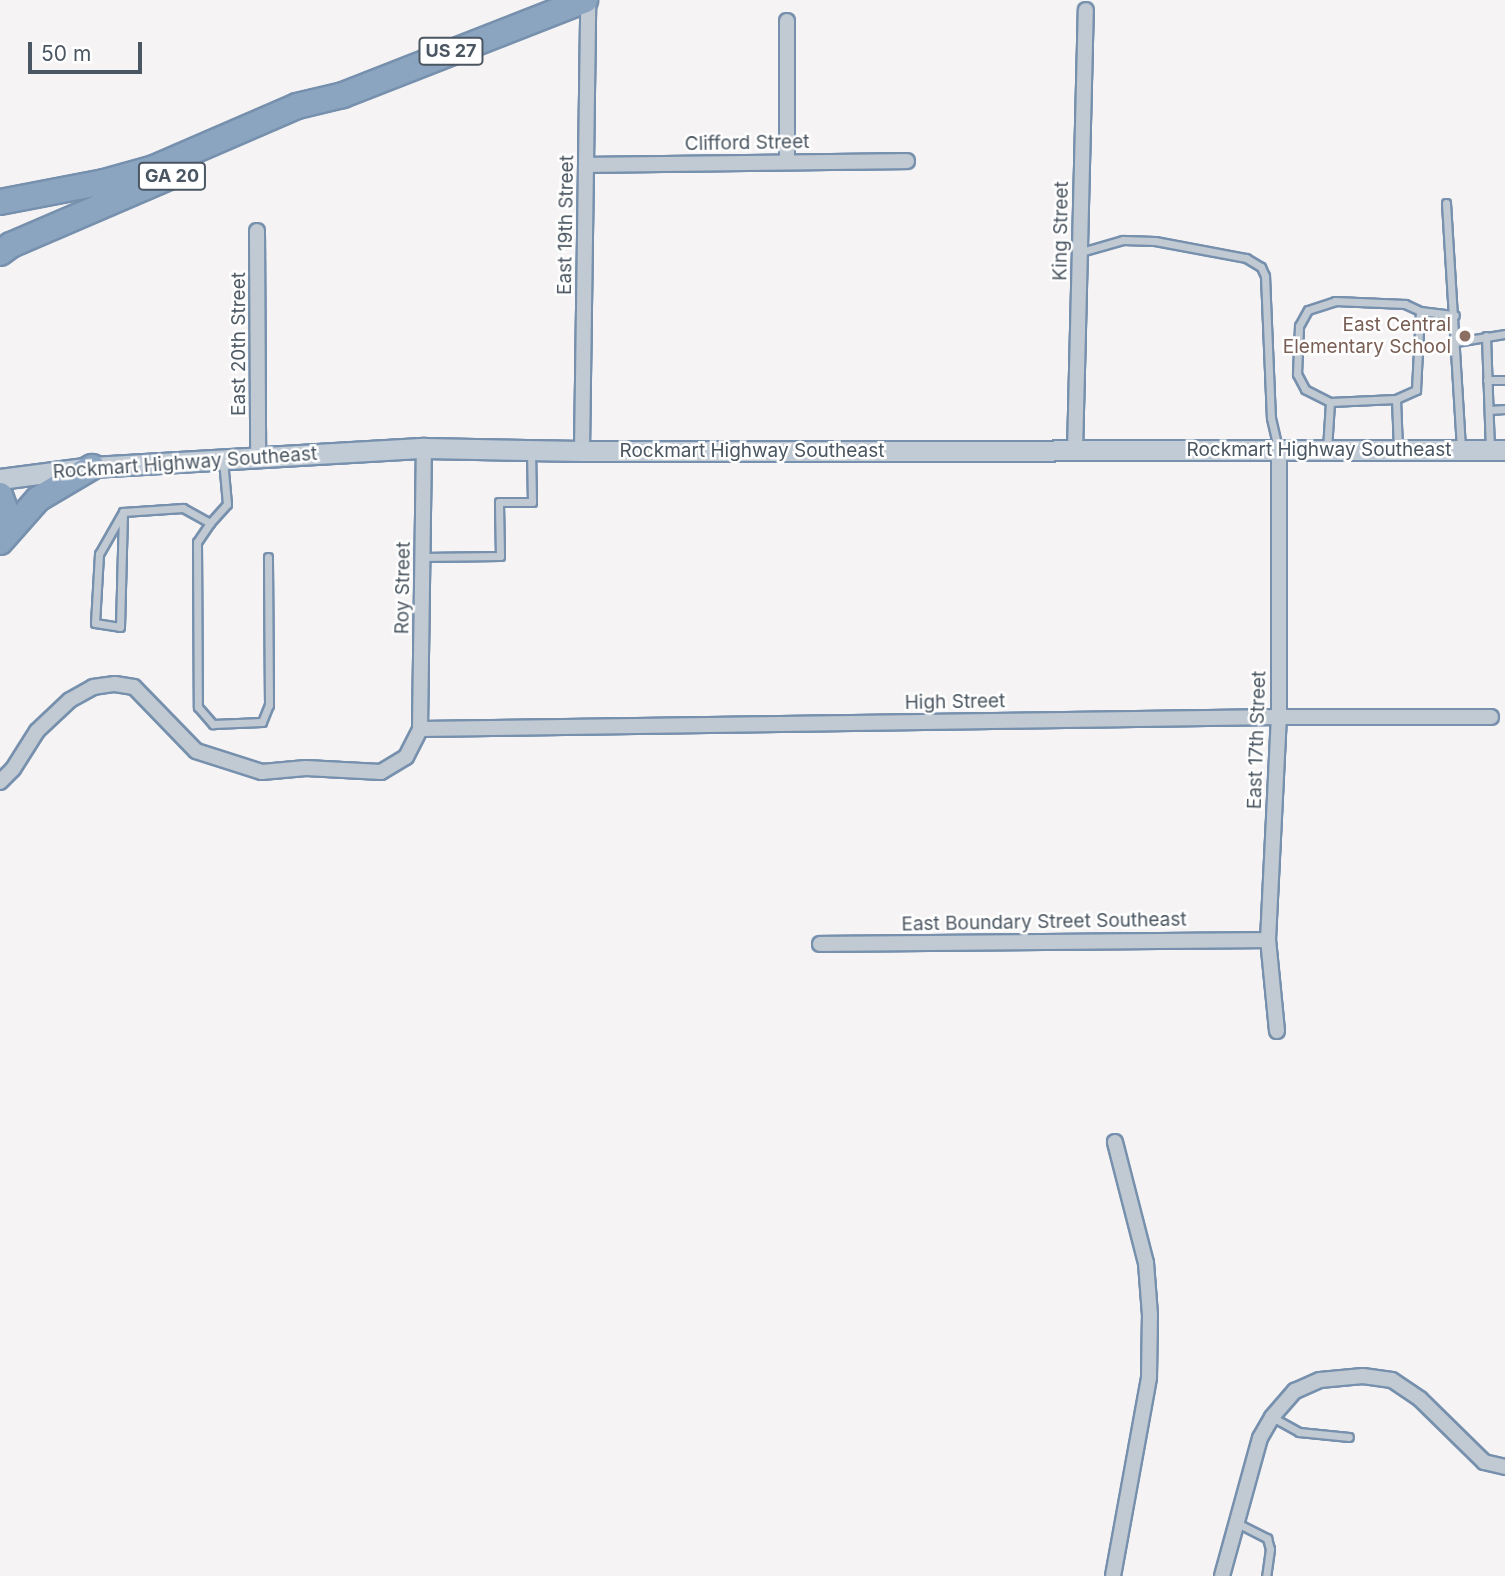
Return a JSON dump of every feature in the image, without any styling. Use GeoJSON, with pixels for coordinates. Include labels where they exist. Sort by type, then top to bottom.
{"type":"FeatureCollection","features":[{"type":"Feature","properties":{"kind":"highway","name":"US 27"},"geometry":{"type":"LineString","coordinates":[[0,202],[104,182],[154,168],[297,106],[343,95],[559,8],[586,0]]}},
{"type":"Feature","properties":{"kind":"highway","name":"GA 20"},"geometry":{"type":"LineString","coordinates":[[0,253],[11,245],[312,113],[343,95]]}},
{"type":"Feature","properties":{"kind":"highway"},"geometry":{"type":"LineString","coordinates":[[3,538],[38,499],[92,467]]}},
{"type":"Feature","properties":{"kind":"highway"},"geometry":{"type":"LineString","coordinates":[[0,495],[7,514],[3,538]]}},
{"type":"Feature","properties":{"kind":"main road","name":"Rockmart Highway Southeast"},"geometry":{"type":"LineString","coordinates":[[0,479],[92,467],[424,448],[1075,452],[1497,450]]}},
{"type":"Feature","properties":{"kind":"street","name":"East 19th Street"},"geometry":{"type":"LineString","coordinates":[[582,451],[587,165],[586,0]]}},
{"type":"Feature","properties":{"kind":"street","name":"King Street"},"geometry":{"type":"LineString","coordinates":[[1075,452],[1086,10]]}},
{"type":"Feature","properties":{"kind":"street"},"geometry":{"type":"LineString","coordinates":[[787,21],[788,161]]}},
{"type":"Feature","properties":{"kind":"street","name":"Clifford Street"},"geometry":{"type":"LineString","coordinates":[[587,165],[907,161]]}},
{"type":"Feature","properties":{"kind":"street","name":"East 20th Street"},"geometry":{"type":"LineString","coordinates":[[257,231],[258,457]]}},
{"type":"Feature","properties":{"kind":"street","name":"Roy Street"},"geometry":{"type":"LineString","coordinates":[[420,729],[424,448]]}},
{"type":"Feature","properties":{"kind":"street","name":"East 17th Street"},"geometry":{"type":"LineString","coordinates":[[1277,1031],[1268,940],[1279,717],[1279,450]]}},
{"type":"Feature","properties":{"kind":"street"},"geometry":{"type":"LineString","coordinates":[[0,782],[13,769],[37,732],[70,700],[93,687],[116,684],[134,687],[197,751],[262,772],[306,768],[381,772],[405,757],[420,729]]}},
{"type":"Feature","properties":{"kind":"street","name":"High Street"},"geometry":{"type":"LineString","coordinates":[[420,729],[1279,717],[1491,717]]}},
{"type":"Feature","properties":{"kind":"street","name":"East Boundary Street Southeast"},"geometry":{"type":"LineString","coordinates":[[820,944],[1268,940]]}},
{"type":"Feature","properties":{"kind":"street"},"geometry":{"type":"LineString","coordinates":[[1114,1576],[1149,1377],[1150,1315],[1146,1263],[1115,1142]]}},
{"type":"Feature","properties":{"kind":"street"},"geometry":{"type":"LineString","coordinates":[[1222,1576],[1259,1438],[1272,1417],[1295,1391],[1320,1380],[1363,1376],[1392,1380],[1420,1399],[1485,1462],[1505,1467]]}},
{"type":"Feature","properties":{"kind":"lane"},"geometry":{"type":"LineString","coordinates":[[1446,203],[1455,315],[1461,450]]}},
{"type":"Feature","properties":{"kind":"lane"},"geometry":{"type":"LineString","coordinates":[[1080,252],[1123,240],[1146,240],[1247,258],[1261,267],[1265,276],[1271,418],[1279,450]]}},
{"type":"Feature","properties":{"kind":"lane"},"geometry":{"type":"LineString","coordinates":[[1420,312],[1416,390],[1396,400],[1330,402],[1305,389],[1297,374],[1299,326],[1308,310],[1335,301],[1405,304],[1420,312],[1455,315]]}},
{"type":"Feature","properties":{"kind":"lane"},"geometry":{"type":"LineString","coordinates":[[1456,342],[1505,334]]}},
{"type":"Feature","properties":{"kind":"lane"},"geometry":{"type":"LineString","coordinates":[[1486,336],[1489,410],[1497,450]]}},
{"type":"Feature","properties":{"kind":"lane"},"geometry":{"type":"LineString","coordinates":[[1487,380],[1505,380]]}},
{"type":"Feature","properties":{"kind":"lane"},"geometry":{"type":"LineString","coordinates":[[1396,400],[1398,450]]}},
{"type":"Feature","properties":{"kind":"lane"},"geometry":{"type":"LineString","coordinates":[[1327,450],[1330,402]]}},
{"type":"Feature","properties":{"kind":"lane"},"geometry":{"type":"LineString","coordinates":[[1489,410],[1505,409]]}},
{"type":"Feature","properties":{"kind":"lane"},"geometry":{"type":"LineString","coordinates":[[422,557],[500,556],[499,502],[532,502],[531,450]]}},
{"type":"Feature","properties":{"kind":"lane"},"geometry":{"type":"LineString","coordinates":[[223,459],[227,504],[197,542],[198,707],[213,724],[262,722],[269,705],[268,557]]}},
{"type":"Feature","properties":{"kind":"lane"},"geometry":{"type":"LineString","coordinates":[[123,512],[183,508],[210,523]]}},
{"type":"Feature","properties":{"kind":"lane"},"geometry":{"type":"LineString","coordinates":[[123,512],[120,627],[95,624],[99,554],[123,512]]}},
{"type":"Feature","properties":{"kind":"lane"},"geometry":{"type":"LineString","coordinates":[[1272,1417],[1299,1432],[1349,1437]]}},
{"type":"Feature","properties":{"kind":"lane"},"geometry":{"type":"LineString","coordinates":[[1236,1522],[1267,1538],[1270,1549],[1265,1576]]}},
{"type":"Feature","properties":{"kind":"place","name":"East Central Elementary School"},"geometry":{"type":"Point","coordinates":[1465,336]}}]}
